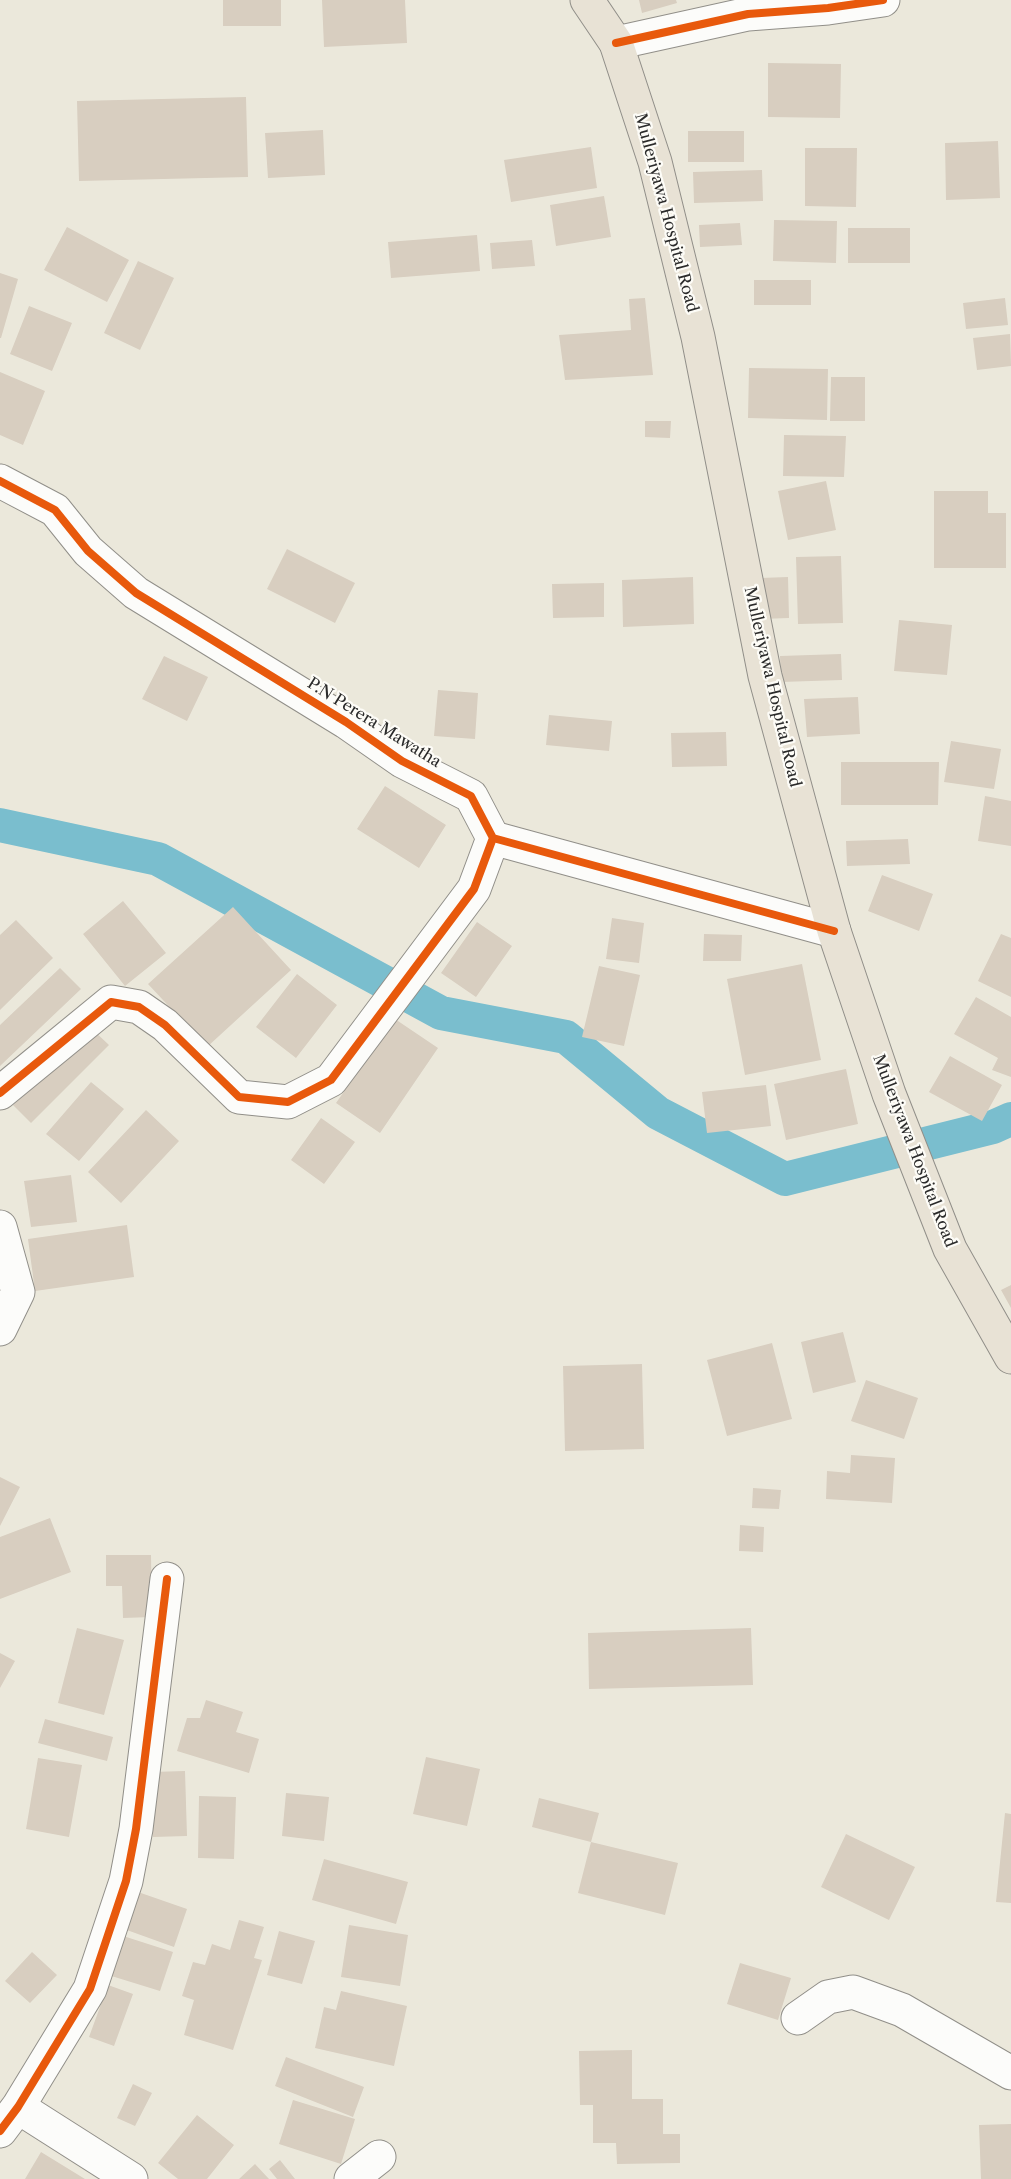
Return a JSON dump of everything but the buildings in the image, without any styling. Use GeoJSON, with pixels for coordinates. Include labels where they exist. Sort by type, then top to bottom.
{"type":"FeatureCollection","features":[{"type":"Feature","properties":{"kind":"main road","name":"Mulleriyawa Hospital Road"},"geometry":{"type":"LineString","coordinates":[[587,0],[616,43],[655,162],[680,257],[765,676],[834,932],[889,1094],[950,1249],[1011,1357]]}},
{"type":"Feature","properties":{"kind":"street"},"geometry":{"type":"LineString","coordinates":[[616,43],[748,14],[828,8],[883,0]]}},
{"type":"Feature","properties":{"kind":"street","name":"P.N Perera Mawatha"},"geometry":{"type":"LineString","coordinates":[[0,481],[55,510],[88,551],[136,593],[336,716],[402,761],[471,796],[494,838]]}},
{"type":"Feature","properties":{"kind":"street"},"geometry":{"type":"LineString","coordinates":[[0,1093],[111,1002],[139,1007],[165,1025],[239,1097],[288,1102],[331,1080],[474,889],[494,838],[834,932]]}},
{"type":"Feature","properties":{"kind":"street"},"geometry":{"type":"LineString","coordinates":[[0,1227],[18,1292],[0,1329]]}},
{"type":"Feature","properties":{"kind":"street"},"geometry":{"type":"LineString","coordinates":[[131,2179],[9,2119],[90,1989],[126,1881],[136,1829],[167,1579]]}},
{"type":"Feature","properties":{"kind":"street"},"geometry":{"type":"LineString","coordinates":[[798,2018],[828,1997],[853,1992],[902,2010],[1011,2073]]}},
{"type":"Feature","properties":{"kind":"street"},"geometry":{"type":"LineString","coordinates":[[351,2179],[379,2157]]}},
{"type":"Feature","properties":{"kind":"waterway"},"geometry":{"type":"LineString","coordinates":[[0,825],[158,859],[441,1013],[566,1037],[658,1113],[785,1179],[993,1127],[1011,1119]]}},
{"type":"Feature","properties":{"kind":"cycle path"},"geometry":{"type":"LineString","coordinates":[[616,43],[748,14],[828,8],[883,0]]}},
{"type":"Feature","properties":{"kind":"cycle path"},"geometry":{"type":"LineString","coordinates":[[0,481],[55,510],[88,551],[136,593],[346,722],[402,761],[471,796],[493,838],[834,931]]}},
{"type":"Feature","properties":{"kind":"cycle path"},"geometry":{"type":"LineString","coordinates":[[0,1093],[111,1002],[139,1007],[165,1025],[239,1097],[288,1102],[331,1080],[474,889],[493,838]]}},
{"type":"Feature","properties":{"kind":"cycle path"},"geometry":{"type":"LineString","coordinates":[[0,2131],[18,2107],[90,1989],[126,1881],[136,1829],[167,1579]]}}]}
